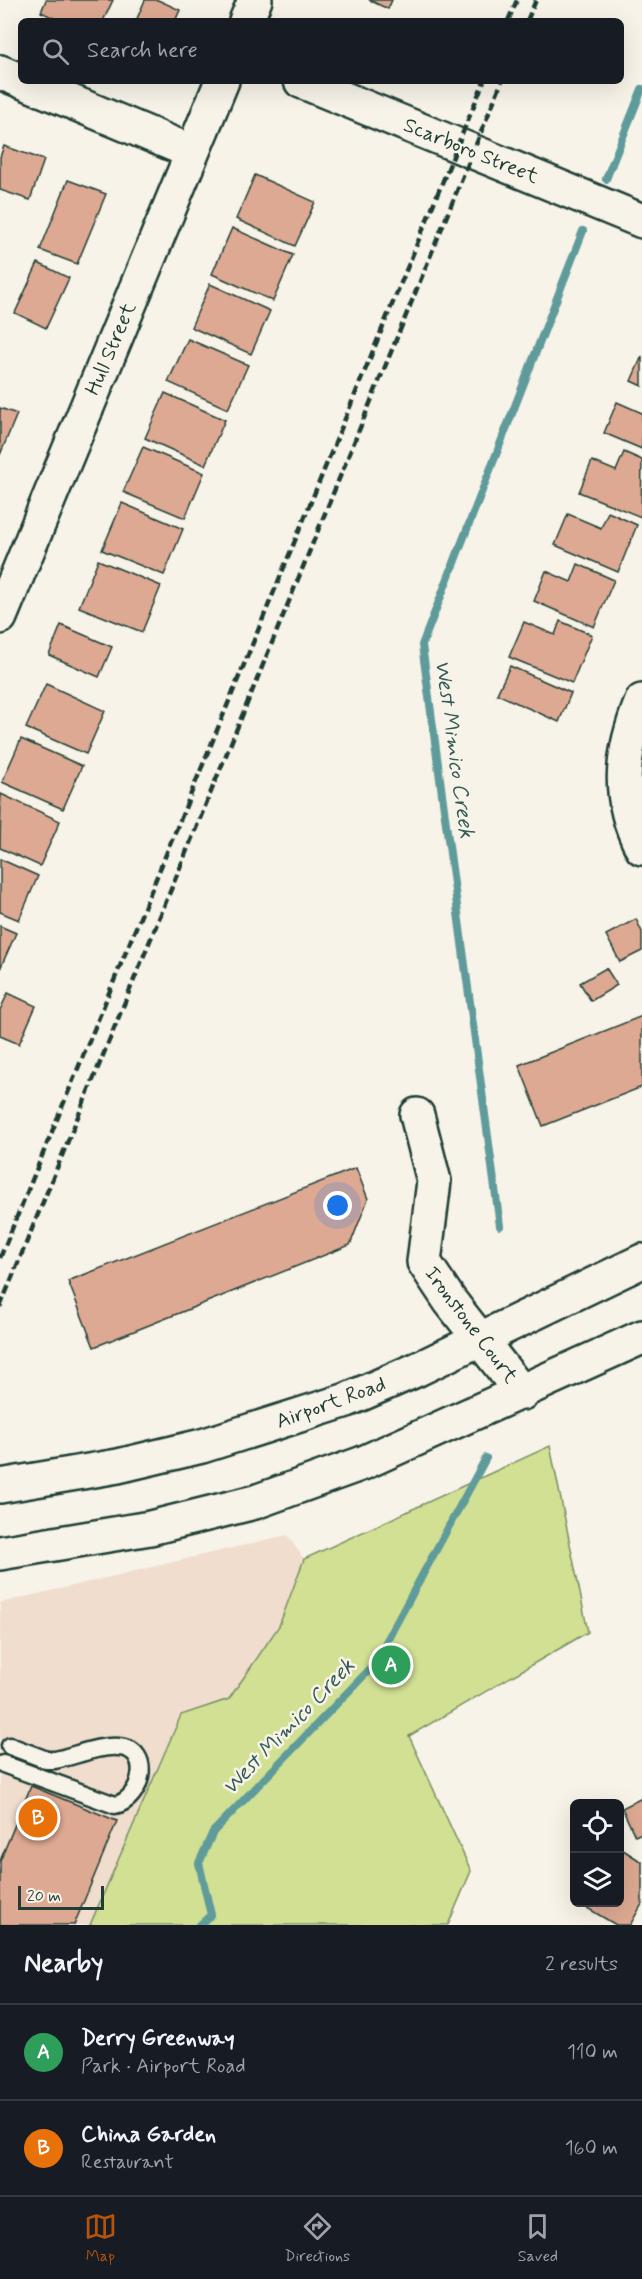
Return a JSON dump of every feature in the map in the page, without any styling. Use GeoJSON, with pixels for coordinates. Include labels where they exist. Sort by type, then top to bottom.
{"type":"FeatureCollection","features":[{"type":"Feature","properties":{"kind":"street"},"geometry":{"type":"LineString","coordinates":[[247,18],[255,0]]}},
{"type":"Feature","properties":{"kind":"street"},"geometry":{"type":"LineString","coordinates":[[0,72],[18,80]]}},
{"type":"Feature","properties":{"kind":"street"},"geometry":{"type":"LineString","coordinates":[[29,84],[192,152]]}},
{"type":"Feature","properties":{"kind":"street","name":"Hull Street"},"geometry":{"type":"LineString","coordinates":[[0,617],[13,551],[221,84]]}},
{"type":"Feature","properties":{"kind":"street","name":"Scarboro Street"},"geometry":{"type":"LineString","coordinates":[[308,84],[642,221]]}},
{"type":"Feature","properties":{"kind":"street"},"geometry":{"type":"LineString","coordinates":[[642,701],[629,732],[624,770],[624,795],[634,832],[642,848]]}},
{"type":"Feature","properties":{"kind":"street","name":"Ironstone Court"},"geometry":{"type":"LineString","coordinates":[[417,1115],[434,1181],[424,1262],[522,1393]]}},
{"type":"Feature","properties":{"kind":"street","name":"Airport Road"},"geometry":{"type":"LineString","coordinates":[[0,1486],[118,1466],[202,1446],[347,1400],[642,1261]]}},
{"type":"Feature","properties":{"kind":"street"},"geometry":{"type":"LineString","coordinates":[[0,1553],[150,1528],[255,1502],[363,1463],[642,1337]]}},
{"type":"Feature","properties":{"kind":"lane"},"geometry":{"type":"LineString","coordinates":[[3,1764],[114,1805],[122,1804],[128,1799],[140,1781],[141,1767],[138,1758],[130,1751],[120,1747],[47,1760],[10,1746]]}},
{"type":"Feature","properties":{"kind":"shaded area"},"geometry":{"type":"Polygon","coordinates":[[[287,1535],[304,1559],[279,1626],[229,1699],[180,1715],[90,1925],[0,1925],[0,1603],[287,1535]]]}},
{"type":"Feature","properties":{"kind":"green space"},"geometry":{"type":"Polygon","coordinates":[[[550,1446],[588,1632],[409,1736],[471,1871],[448,1925],[90,1925],[181,1715],[229,1699],[279,1626],[304,1559],[550,1446]]]}},
{"type":"Feature","properties":{"kind":"building"},"geometry":{"type":"Polygon","coordinates":[[[46,0],[113,0],[104,18],[54,18],[41,12],[46,0]]]}},
{"type":"Feature","properties":{"kind":"building"},"geometry":{"type":"Polygon","coordinates":[[[145,0],[158,0],[180,10],[176,18],[137,18],[145,0]]]}},
{"type":"Feature","properties":{"kind":"building"},"geometry":{"type":"Polygon","coordinates":[[[369,0],[392,0],[388,9],[369,0]]]}},
{"type":"Feature","properties":{"kind":"building"},"geometry":{"type":"Polygon","coordinates":[[[4,146],[44,160],[30,200],[0,190],[0,157],[4,146]]]}},
{"type":"Feature","properties":{"kind":"building"},"geometry":{"type":"Polygon","coordinates":[[[255,175],[315,202],[295,246],[236,219],[255,175]]]}},
{"type":"Feature","properties":{"kind":"building"},"geometry":{"type":"Polygon","coordinates":[[[68,180],[106,194],[77,264],[40,250],[68,180]]]}},
{"type":"Feature","properties":{"kind":"building"},"geometry":{"type":"Polygon","coordinates":[[[232,228],[293,255],[273,301],[212,274],[232,228]]]}},
{"type":"Feature","properties":{"kind":"building"},"geometry":{"type":"Polygon","coordinates":[[[38,263],[69,278],[46,328],[15,313],[38,263]]]}},
{"type":"Feature","properties":{"kind":"building"},"geometry":{"type":"Polygon","coordinates":[[[210,284],[270,311],[251,354],[191,327],[210,284]]]}},
{"type":"Feature","properties":{"kind":"building"},"geometry":{"type":"Polygon","coordinates":[[[188,339],[248,365],[228,409],[168,382],[188,339]]]}},
{"type":"Feature","properties":{"kind":"building"},"geometry":{"type":"Polygon","coordinates":[[[642,356],[642,386],[631,381],[642,356]]]}},
{"type":"Feature","properties":{"kind":"building"},"geometry":{"type":"Polygon","coordinates":[[[165,393],[225,420],[205,465],[145,438],[165,393]]]}},
{"type":"Feature","properties":{"kind":"building"},"geometry":{"type":"Polygon","coordinates":[[[617,402],[642,413],[642,449],[604,433],[617,402]]]}},
{"type":"Feature","properties":{"kind":"building"},"geometry":{"type":"Polygon","coordinates":[[[0,408],[17,414],[0,455],[0,408]]]}},
{"type":"Feature","properties":{"kind":"building"},"geometry":{"type":"Polygon","coordinates":[[[143,447],[204,473],[185,518],[123,492],[143,447]]]}},
{"type":"Feature","properties":{"kind":"building"},"geometry":{"type":"Polygon","coordinates":[[[624,452],[642,460],[641,517],[579,492],[592,461],[616,471],[624,452]]]}},
{"type":"Feature","properties":{"kind":"building"},"geometry":{"type":"Polygon","coordinates":[[[122,503],[183,529],[164,575],[102,550],[122,503]]]}},
{"type":"Feature","properties":{"kind":"building"},"geometry":{"type":"Polygon","coordinates":[[[608,512],[637,525],[618,572],[555,545],[568,514],[601,528],[608,512]]]}},
{"type":"Feature","properties":{"kind":"building"},"geometry":{"type":"Polygon","coordinates":[[[98,560],[161,586],[142,632],[79,607],[98,560]]]}},
{"type":"Feature","properties":{"kind":"building"},"geometry":{"type":"Polygon","coordinates":[[[578,564],[614,580],[594,627],[534,601],[546,571],[571,582],[578,564]]]}},
{"type":"Feature","properties":{"kind":"building"},"geometry":{"type":"Polygon","coordinates":[[[560,621],[592,635],[572,683],[509,657],[524,622],[555,635],[560,621]]]}},
{"type":"Feature","properties":{"kind":"building"},"geometry":{"type":"Polygon","coordinates":[[[61,625],[112,647],[99,677],[49,655],[61,625]]]}},
{"type":"Feature","properties":{"kind":"building"},"geometry":{"type":"Polygon","coordinates":[[[510,666],[571,693],[559,722],[497,694],[510,666]]]}},
{"type":"Feature","properties":{"kind":"building"},"geometry":{"type":"Polygon","coordinates":[[[46,684],[105,711],[86,754],[26,728],[46,684]]]}},
{"type":"Feature","properties":{"kind":"building"},"geometry":{"type":"Polygon","coordinates":[[[21,739],[82,766],[63,809],[2,782],[21,739]]]}},
{"type":"Feature","properties":{"kind":"building"},"geometry":{"type":"Polygon","coordinates":[[[1,794],[60,821],[40,866],[0,848],[1,794]]]}},
{"type":"Feature","properties":{"kind":"building"},"geometry":{"type":"Polygon","coordinates":[[[0,859],[38,876],[19,920],[0,912],[0,859]]]}},
{"type":"Feature","properties":{"kind":"building"},"geometry":{"type":"Polygon","coordinates":[[[636,919],[642,932],[642,951],[620,962],[606,935],[636,919]]]}},
{"type":"Feature","properties":{"kind":"building"},"geometry":{"type":"Polygon","coordinates":[[[0,926],[16,933],[0,969],[0,926]]]}},
{"type":"Feature","properties":{"kind":"building"},"geometry":{"type":"Polygon","coordinates":[[[606,968],[617,985],[591,1001],[580,983],[606,968]]]}},
{"type":"Feature","properties":{"kind":"building"},"geometry":{"type":"Polygon","coordinates":[[[8,993],[36,1006],[19,1044],[0,1036],[0,1010],[8,993]]]}},
{"type":"Feature","properties":{"kind":"building"},"geometry":{"type":"Polygon","coordinates":[[[642,1016],[642,1087],[543,1126],[519,1065],[642,1016]]]}},
{"type":"Feature","properties":{"kind":"building"},"geometry":{"type":"Polygon","coordinates":[[[356,1168],[368,1199],[350,1245],[94,1347],[68,1281],[356,1168]]]}},
{"type":"Feature","properties":{"kind":"building"},"geometry":{"type":"Polygon","coordinates":[[[31,1786],[117,1821],[74,1925],[0,1925],[0,1861],[31,1786]]]}},
{"type":"Feature","properties":{"kind":"building"},"geometry":{"type":"Polygon","coordinates":[[[642,1798],[642,1833],[635,1836],[624,1812],[624,1807],[642,1798]]]}},
{"type":"Feature","properties":{"kind":"building"},"geometry":{"type":"Polygon","coordinates":[[[624,1851],[642,1862],[642,1904],[630,1925],[616,1925],[585,1907],[624,1907],[624,1851]]]}},
{"type":"Feature","properties":{"kind":"waterway","name":"West Mimico Creek"},"geometry":{"type":"LineString","coordinates":[[606,179],[642,89]]}},
{"type":"Feature","properties":{"kind":"waterway","name":"West Mimico Creek"},"geometry":{"type":"LineString","coordinates":[[500,1226],[422,645],[583,231]]}},
{"type":"Feature","properties":{"kind":"waterway","name":"West Mimico Creek"},"geometry":{"type":"LineString","coordinates":[[200,1925],[211,1915],[199,1863],[213,1832],[373,1666],[486,1458]]}},
{"type":"Feature","properties":{"kind":"railway"},"geometry":{"type":"LineString","coordinates":[[509,18],[517,0]]}},
{"type":"Feature","properties":{"kind":"railway"},"geometry":{"type":"LineString","coordinates":[[528,18],[536,0]]}},
{"type":"Feature","properties":{"kind":"railway"},"geometry":{"type":"LineString","coordinates":[[0,1258],[483,84]]}},
{"type":"Feature","properties":{"kind":"railway"},"geometry":{"type":"LineString","coordinates":[[0,1307],[501,84]]}},
{"type":"Feature","properties":{"kind":"place","name":"Derry Greenway"},"geometry":{"type":"Point","coordinates":[391,1665]}},
{"type":"Feature","properties":{"kind":"place","name":"China Garden"},"geometry":{"type":"Point","coordinates":[38,1818]}}]}
